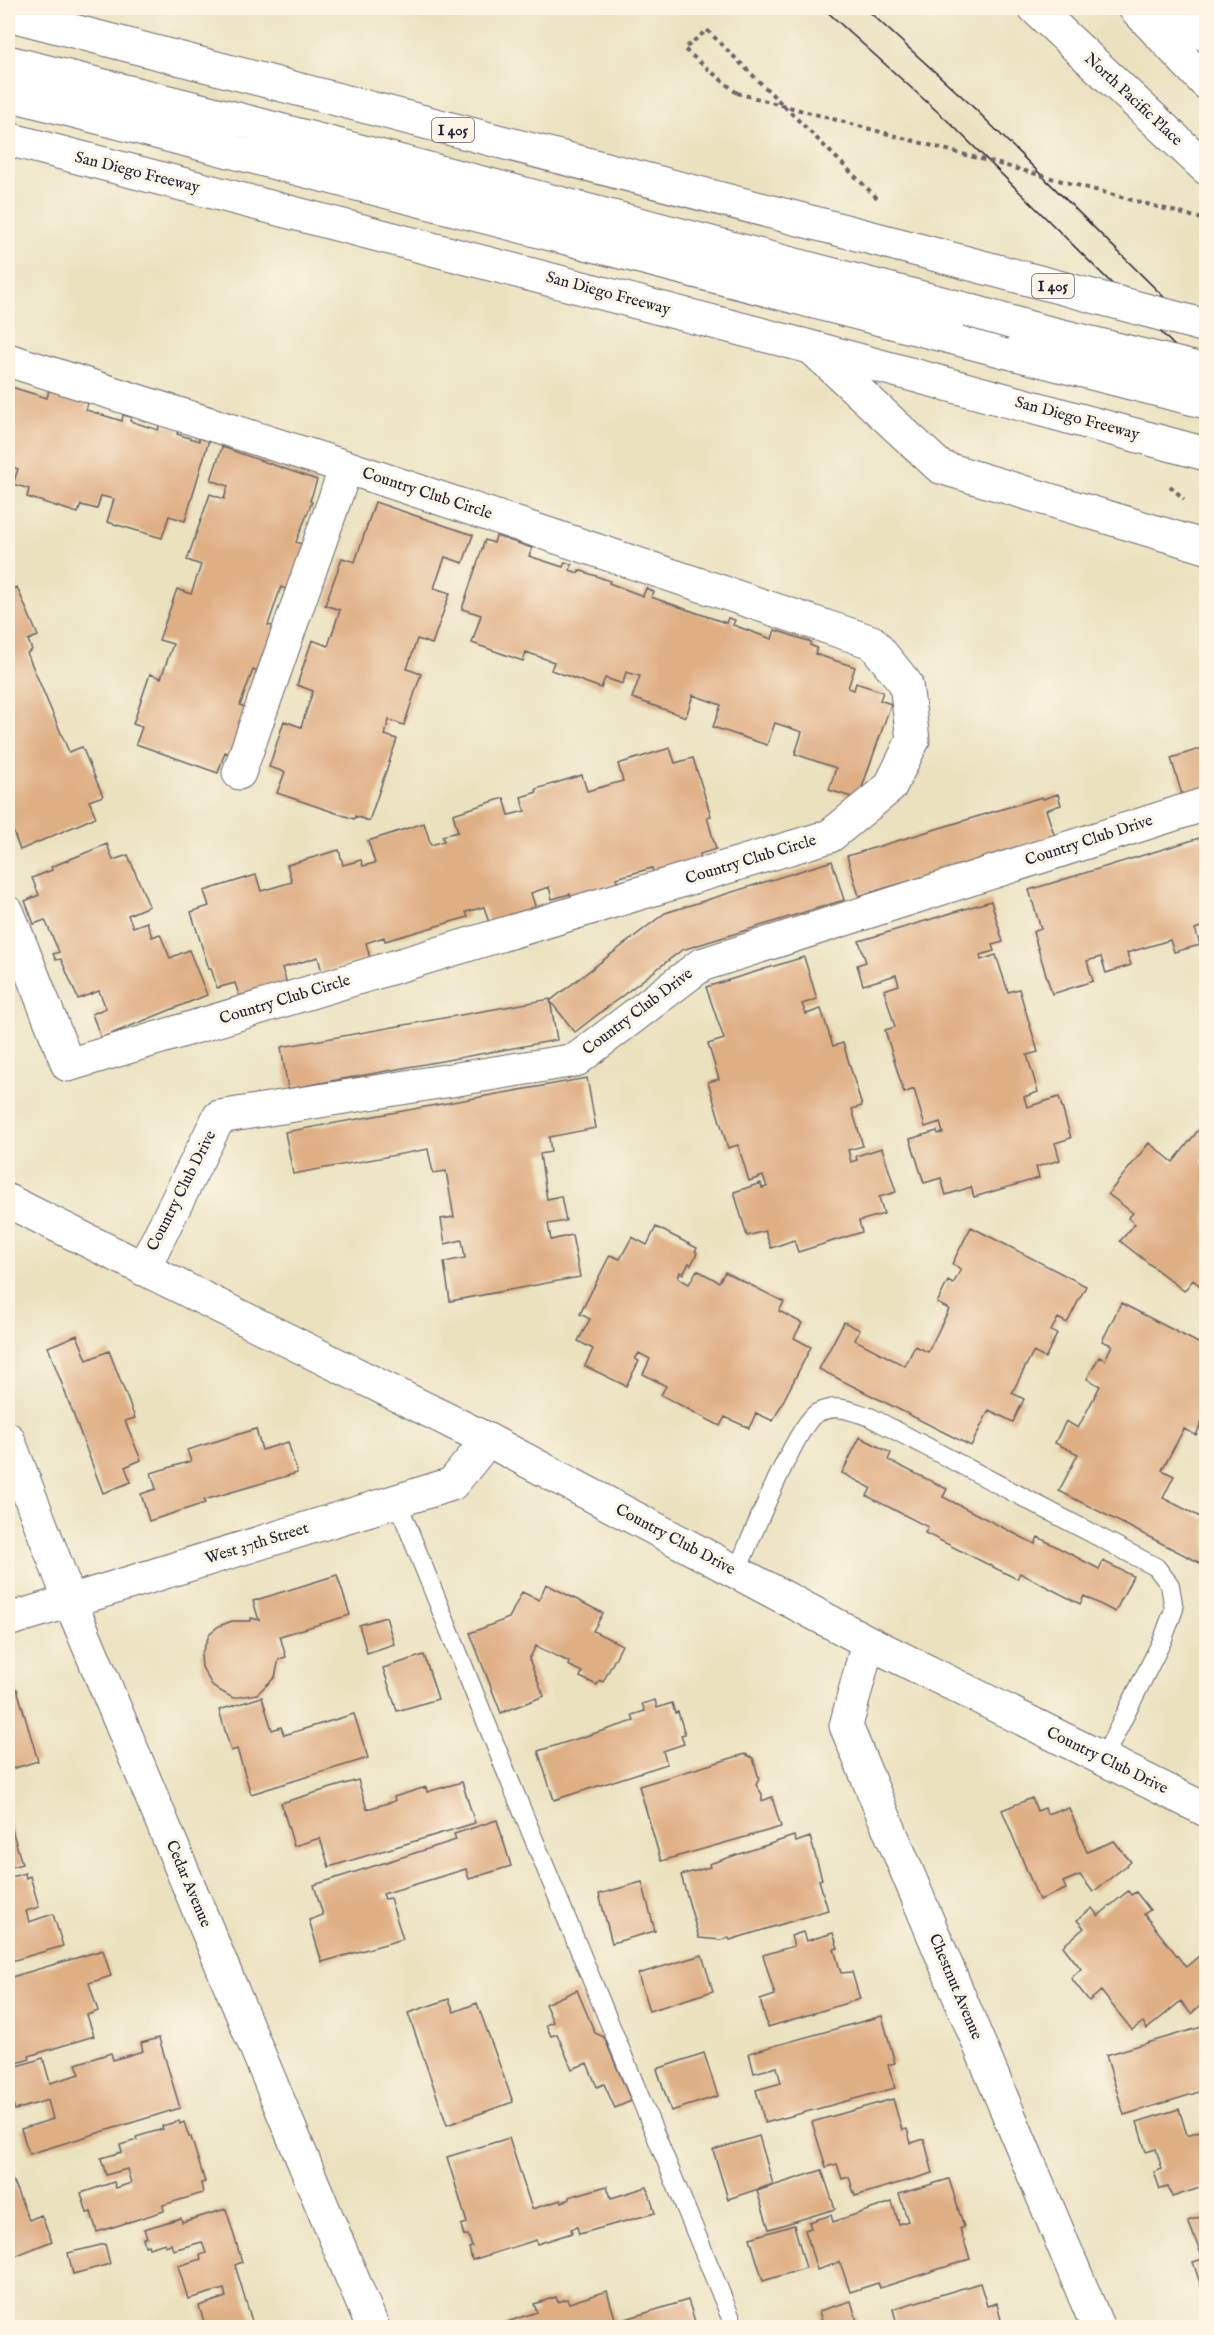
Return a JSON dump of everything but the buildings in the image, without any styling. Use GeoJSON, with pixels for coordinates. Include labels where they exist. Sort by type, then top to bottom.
{"type":"FeatureCollection","features":[{"type":"Feature","properties":{"kind":"main road","name":"North Pacific Place"},"geometry":{"type":"LineString","coordinates":[[1035,8],[1206,168]]}},
{"type":"Feature","properties":{"kind":"main road"},"geometry":{"type":"LineString","coordinates":[[1135,8],[1206,83]]}},
{"type":"Feature","properties":{"kind":"main road"},"geometry":{"type":"LineString","coordinates":[[1160,8],[1206,35]]}},
{"type":"Feature","properties":{"kind":"main road","name":"I 405"},"geometry":{"type":"LineString","coordinates":[[8,14],[1206,326]]}},
{"type":"Feature","properties":{"kind":"main road"},"geometry":{"type":"LineString","coordinates":[[8,62],[256,124],[1034,329],[1206,371]]}},
{"type":"Feature","properties":{"kind":"main road"},"geometry":{"type":"LineString","coordinates":[[8,94],[1206,402]]}},
{"type":"Feature","properties":{"kind":"main road","name":"San Diego Freeway"},"geometry":{"type":"LineString","coordinates":[[8,140],[810,347],[1206,454]]}},
{"type":"Feature","properties":{"kind":"main road"},"geometry":{"type":"LineString","coordinates":[[810,347],[940,467],[1206,547]]}},
{"type":"Feature","properties":{"kind":"main road","name":"Country Club Circle"},"geometry":{"type":"LineString","coordinates":[[8,360],[346,467],[872,642],[906,684],[913,740],[890,787],[830,836],[68,1065],[8,913]]}},
{"type":"Feature","properties":{"kind":"main road","name":"Country Club Circle"},"geometry":{"type":"LineString","coordinates":[[240,773],[346,467]]}},
{"type":"Feature","properties":{"kind":"main road","name":"Country Club Drive"},"geometry":{"type":"LineString","coordinates":[[143,1269],[219,1118],[576,1060],[701,964],[1206,804]]}},
{"type":"Feature","properties":{"kind":"main road","name":"Country Club Drive"},"geometry":{"type":"LineString","coordinates":[[8,1201],[488,1440],[868,1642],[1206,1810]]}},
{"type":"Feature","properties":{"kind":"main road","name":"Cedar Avenue"},"geometry":{"type":"LineString","coordinates":[[8,1439],[70,1601],[373,2328]]}},
{"type":"Feature","properties":{"kind":"main road","name":"West 37th Street"},"geometry":{"type":"LineString","coordinates":[[8,1620],[452,1484],[488,1440]]}},
{"type":"Feature","properties":{"kind":"main road","name":"Chestnut Avenue"},"geometry":{"type":"LineString","coordinates":[[868,1642],[846,1726],[1098,2328]]}},
{"type":"Feature","properties":{"kind":"lane"},"geometry":{"type":"LineString","coordinates":[[736,1573],[790,1450],[814,1414],[836,1406],[870,1417],[1156,1567],[1170,1585],[1174,1609],[1163,1640],[1103,1759]]}},
{"type":"Feature","properties":{"kind":"lane"},"geometry":{"type":"LineString","coordinates":[[397,1501],[735,2328]]}},
{"type":"Feature","properties":{"kind":"path"},"geometry":{"type":"LineString","coordinates":[[736,93],[1206,220]]}},
{"type":"Feature","properties":{"kind":"tram line"},"geometry":{"type":"LineString","coordinates":[[823,8],[950,123],[1206,377]]}},
{"type":"Feature","properties":{"kind":"tram line"},"geometry":{"type":"LineString","coordinates":[[865,8],[968,102],[1206,339]]}}]}
